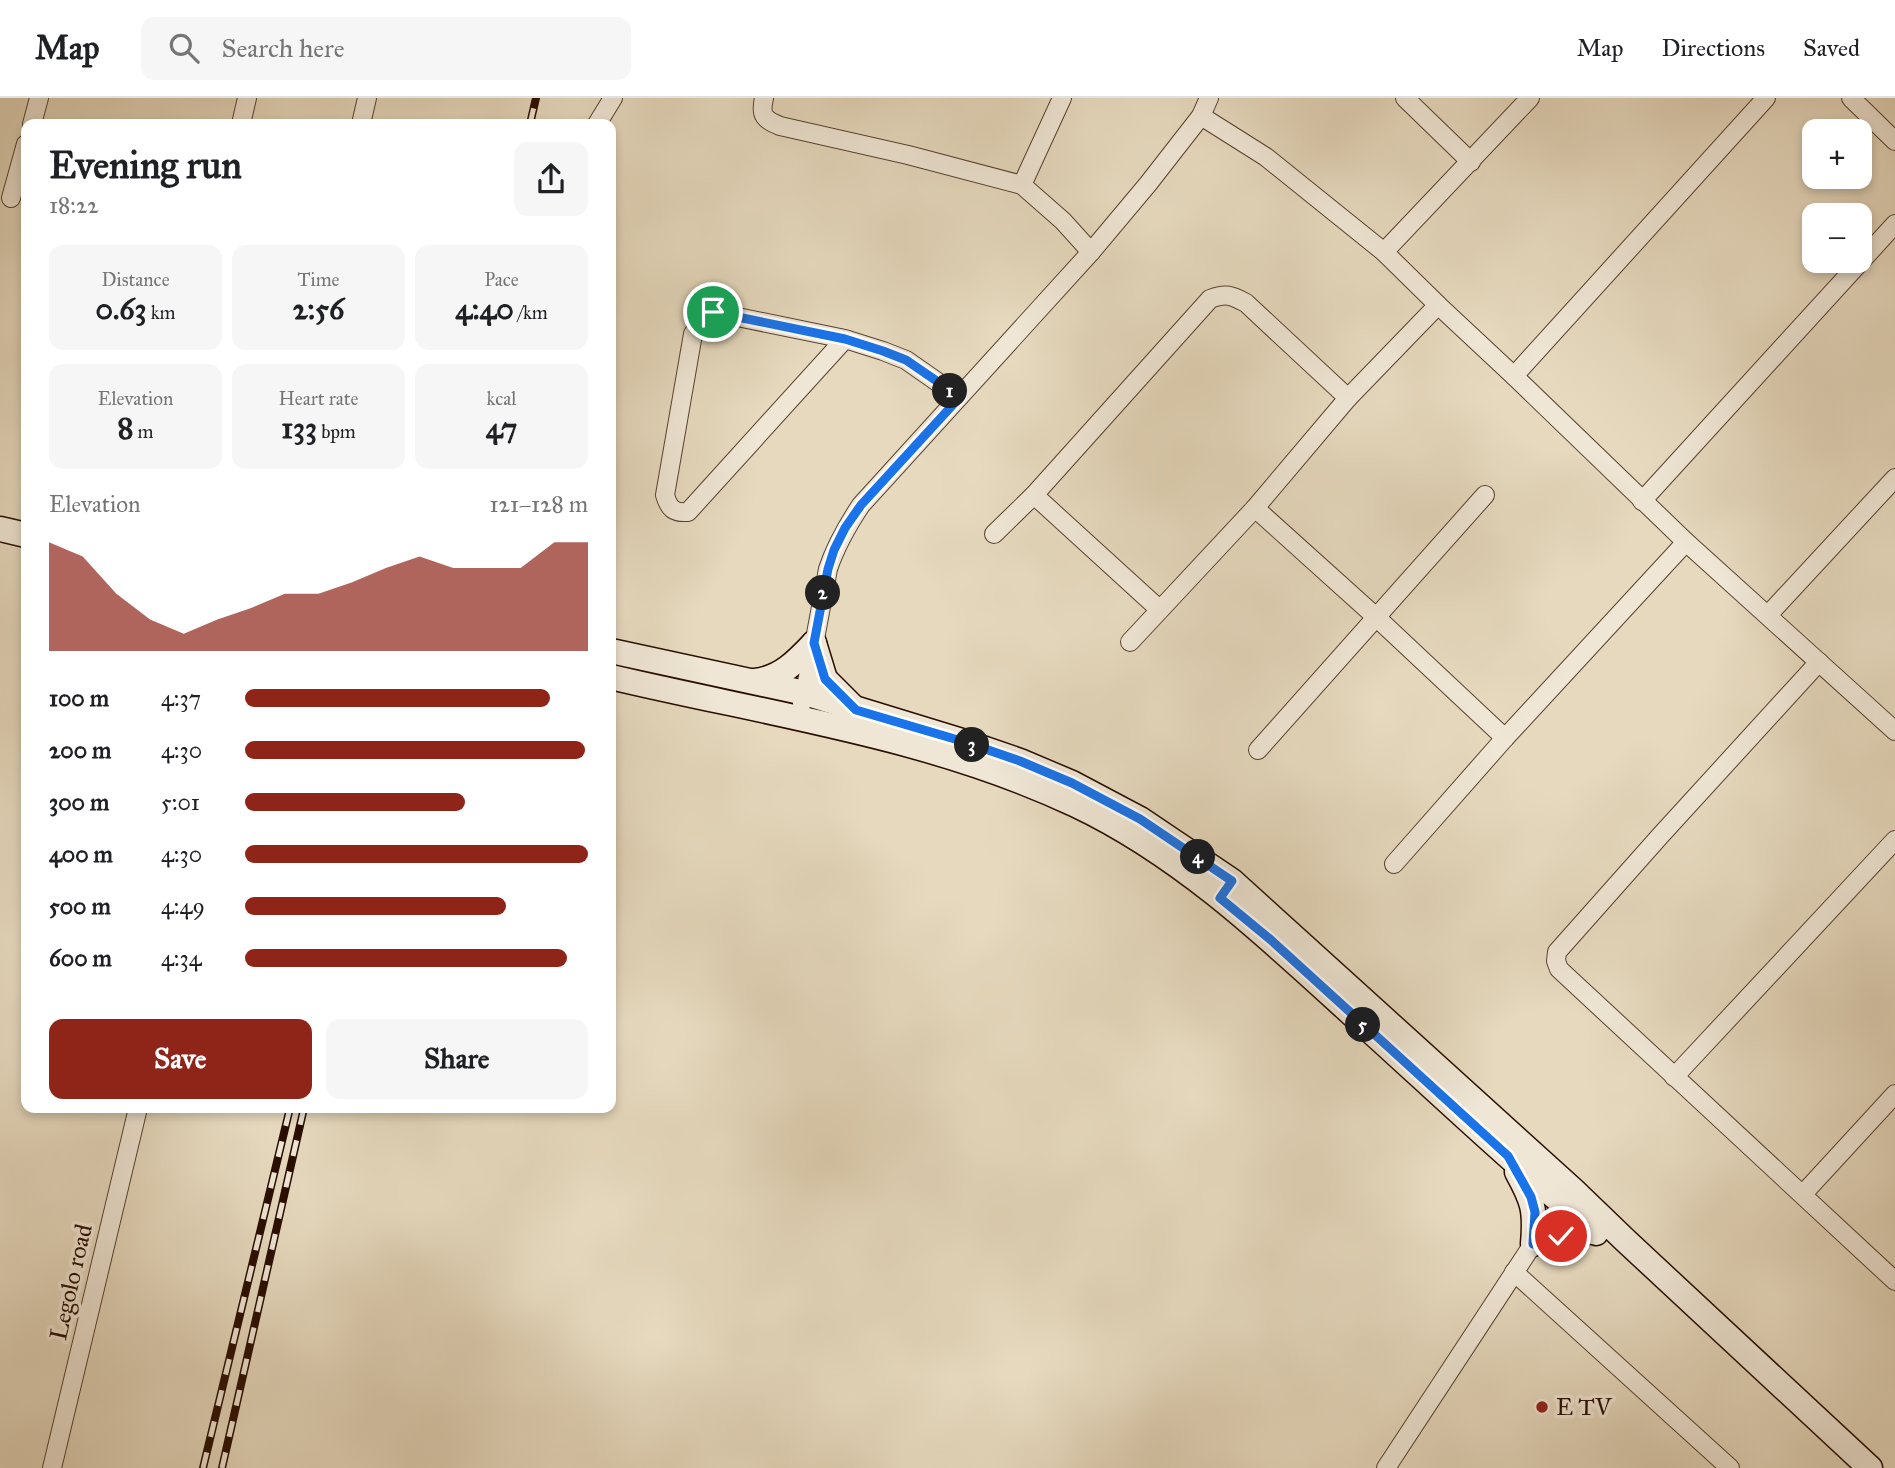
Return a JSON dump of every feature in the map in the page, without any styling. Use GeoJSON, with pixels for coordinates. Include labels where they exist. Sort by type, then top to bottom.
{"type":"FeatureCollection","features":[{"type":"Feature","properties":{"kind":"main road"},"geometry":{"type":"LineString","coordinates":[[0,529],[21,534]]}},
{"type":"Feature","properties":{"kind":"main road"},"geometry":{"type":"LineString","coordinates":[[753,682],[780,674],[814,643],[825,679],[856,710]]}},
{"type":"Feature","properties":{"kind":"main road"},"geometry":{"type":"LineString","coordinates":[[616,652],[805,693],[965,742],[1072,783],[1140,819],[1226,889],[1568,1197],[1635,1250],[1865,1467]]}},
{"type":"Feature","properties":{"kind":"main road"},"geometry":{"type":"LineString","coordinates":[[616,678],[698,698],[797,717],[923,748],[1002,775],[1075,805],[1226,889],[1271,940],[1508,1156],[1568,1197],[1594,1231],[1865,1467]]}},
{"type":"Feature","properties":{"kind":"main road"},"geometry":{"type":"LineString","coordinates":[[1508,1156],[1531,1197],[1535,1212],[1533,1244],[1551,1238],[1594,1231]]}},
{"type":"Feature","properties":{"kind":"street"},"geometry":{"type":"LineString","coordinates":[[33,119],[39,98]]}},
{"type":"Feature","properties":{"kind":"street"},"geometry":{"type":"LineString","coordinates":[[242,119],[247,98]]}},
{"type":"Feature","properties":{"kind":"street"},"geometry":{"type":"LineString","coordinates":[[362,119],[366,98]]}},
{"type":"Feature","properties":{"kind":"street"},"geometry":{"type":"LineString","coordinates":[[600,119],[613,98]]}},
{"type":"Feature","properties":{"kind":"street"},"geometry":{"type":"LineString","coordinates":[[764,98],[763,114],[780,126],[908,155],[1022,185],[1063,221],[1091,252]]}},
{"type":"Feature","properties":{"kind":"street"},"geometry":{"type":"LineString","coordinates":[[1022,185],[1062,98]]}},
{"type":"Feature","properties":{"kind":"street"},"geometry":{"type":"LineString","coordinates":[[797,717],[805,693],[828,569],[845,528],[861,505],[1091,252],[1201,116],[1209,98]]}},
{"type":"Feature","properties":{"kind":"street"},"geometry":{"type":"LineString","coordinates":[[1405,98],[1471,162]]}},
{"type":"Feature","properties":{"kind":"street"},"geometry":{"type":"LineString","coordinates":[[1384,252],[1530,98]]}},
{"type":"Feature","properties":{"kind":"street"},"geometry":{"type":"LineString","coordinates":[[1514,376],[1766,98]]}},
{"type":"Feature","properties":{"kind":"street"},"geometry":{"type":"LineString","coordinates":[[1852,98],[1895,141]]}},
{"type":"Feature","properties":{"kind":"street"},"geometry":{"type":"LineString","coordinates":[[1201,116],[1266,157],[1384,252],[1642,501],[1895,731]]}},
{"type":"Feature","properties":{"kind":"street"},"geometry":{"type":"LineString","coordinates":[[12,199],[21,164]]}},
{"type":"Feature","properties":{"kind":"street"},"geometry":{"type":"LineString","coordinates":[[1642,501],[1895,224]]}},
{"type":"Feature","properties":{"kind":"street"},"geometry":{"type":"LineString","coordinates":[[994,534],[1034,495],[1210,299],[1220,295],[1232,296],[1246,303],[1348,398]]}},
{"type":"Feature","properties":{"kind":"street"},"geometry":{"type":"LineString","coordinates":[[1130,642],[1255,508],[1348,398],[1438,305]]}},
{"type":"Feature","properties":{"kind":"street"},"geometry":{"type":"LineString","coordinates":[[845,339],[688,512],[677,513],[669,507],[665,495],[693,334],[706,314],[713,312],[845,339],[883,351],[906,360],[960,397]]}},
{"type":"Feature","properties":{"kind":"street"},"geometry":{"type":"LineString","coordinates":[[1768,615],[1895,478]]}},
{"type":"Feature","properties":{"kind":"street"},"geometry":{"type":"LineString","coordinates":[[1034,495],[1159,609]]}},
{"type":"Feature","properties":{"kind":"street"},"geometry":{"type":"LineString","coordinates":[[1258,750],[1485,495]]}},
{"type":"Feature","properties":{"kind":"street"},"geometry":{"type":"LineString","coordinates":[[1255,508],[1505,738]]}},
{"type":"Feature","properties":{"kind":"street"},"geometry":{"type":"LineString","coordinates":[[1394,864],[1505,738],[1686,542]]}},
{"type":"Feature","properties":{"kind":"street"},"geometry":{"type":"LineString","coordinates":[[1819,662],[1557,952],[1556,961],[1559,969],[1895,1282]]}},
{"type":"Feature","properties":{"kind":"street"},"geometry":{"type":"LineString","coordinates":[[1674,1077],[1895,840]]}},
{"type":"Feature","properties":{"kind":"street"},"geometry":{"type":"LineString","coordinates":[[1803,1195],[1895,1094]]}},
{"type":"Feature","properties":{"kind":"street","name":"Legolo road"},"geometry":{"type":"LineString","coordinates":[[52,1468],[137,1113]]}},
{"type":"Feature","properties":{"kind":"street"},"geometry":{"type":"LineString","coordinates":[[1387,1468],[1514,1272],[1568,1197]]}},
{"type":"Feature","properties":{"kind":"street"},"geometry":{"type":"LineString","coordinates":[[1514,1272],[1730,1468]]}},
{"type":"Feature","properties":{"kind":"railway"},"geometry":{"type":"LineString","coordinates":[[531,119],[536,98]]}},
{"type":"Feature","properties":{"kind":"railway"},"geometry":{"type":"LineString","coordinates":[[203,1468],[289,1113]]}},
{"type":"Feature","properties":{"kind":"railway"},"geometry":{"type":"LineString","coordinates":[[222,1468],[303,1113]]}},
{"type":"Feature","properties":{"kind":"place","name":"E TV"},"geometry":{"type":"Point","coordinates":[1542,1407]}},
{"type":"Feature","properties":{"kind":"route"},"geometry":{"type":"LineString","coordinates":[[713,312],[845,339],[883,351],[906,360],[960,397],[861,505],[834,550],[814,643],[825,679],[838,694],[856,710],[965,742],[1072,783],[1140,819],[1232,881],[1220,898],[1271,940],[1508,1156],[1531,1197],[1535,1212],[1533,1244],[1561,1236]]}}]}
